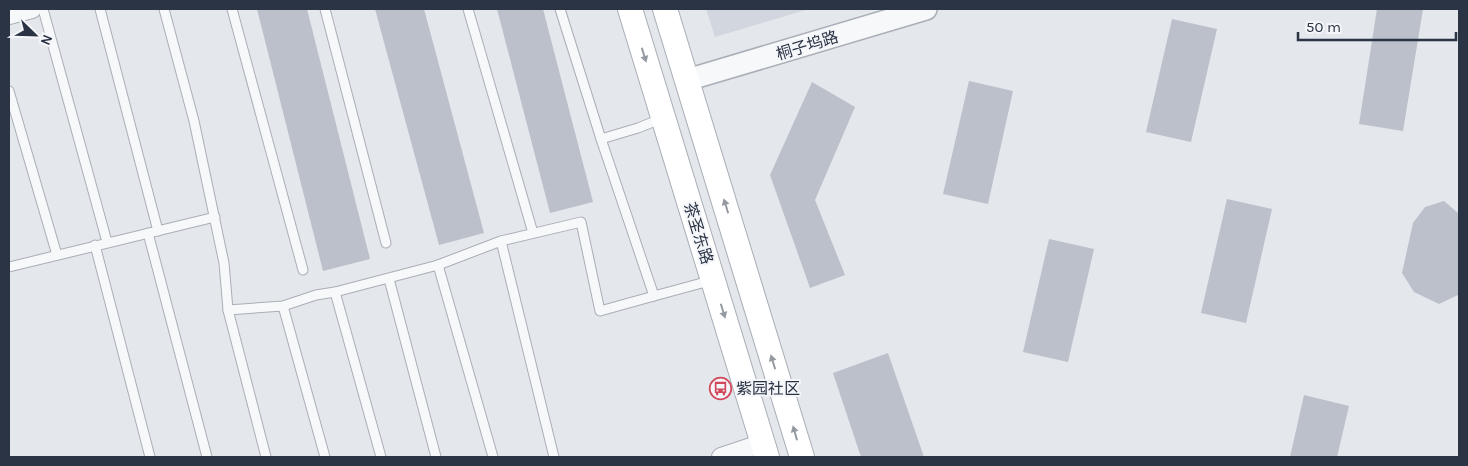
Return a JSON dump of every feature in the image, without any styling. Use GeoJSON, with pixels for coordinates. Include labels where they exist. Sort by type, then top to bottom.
{"type":"FeatureCollection","features":[{"type":"Feature","properties":{"kind":"main road","name":"茶圣东路"},"geometry":{"type":"LineString","coordinates":[[630,9],[765,450]]}},
{"type":"Feature","properties":{"kind":"main road","name":"茶圣东路"},"geometry":{"type":"LineString","coordinates":[[665,9],[802,457]]}},
{"type":"Feature","properties":{"kind":"street"},"geometry":{"type":"LineString","coordinates":[[9,15],[32,9]]}},
{"type":"Feature","properties":{"kind":"street","name":"桐子坞路"},"geometry":{"type":"LineString","coordinates":[[687,80],[926,9]]}},
{"type":"Feature","properties":{"kind":"street"},"geometry":{"type":"LineString","coordinates":[[721,457],[765,450]]}},
{"type":"Feature","properties":{"kind":"lane"},"geometry":{"type":"LineString","coordinates":[[43,9],[107,242]]}},
{"type":"Feature","properties":{"kind":"lane"},"geometry":{"type":"LineString","coordinates":[[100,9],[207,457]]}},
{"type":"Feature","properties":{"kind":"lane"},"geometry":{"type":"LineString","coordinates":[[164,9],[194,121],[215,218],[224,263],[228,310],[266,457]]}},
{"type":"Feature","properties":{"kind":"lane"},"geometry":{"type":"LineString","coordinates":[[232,9],[303,270]]}},
{"type":"Feature","properties":{"kind":"lane"},"geometry":{"type":"LineString","coordinates":[[325,9],[386,242]]}},
{"type":"Feature","properties":{"kind":"lane"},"geometry":{"type":"LineString","coordinates":[[468,9],[533,233]]}},
{"type":"Feature","properties":{"kind":"lane"},"geometry":{"type":"LineString","coordinates":[[560,9],[654,296]]}},
{"type":"Feature","properties":{"kind":"lane"},"geometry":{"type":"LineString","coordinates":[[9,92],[56,255]]}},
{"type":"Feature","properties":{"kind":"lane"},"geometry":{"type":"LineString","coordinates":[[602,139],[664,118]]}},
{"type":"Feature","properties":{"kind":"lane"},"geometry":{"type":"LineString","coordinates":[[9,266],[215,218]]}},
{"type":"Feature","properties":{"kind":"lane"},"geometry":{"type":"LineString","coordinates":[[228,310],[283,306],[316,294],[335,292],[438,265],[501,241],[581,222],[600,312],[713,280]]}},
{"type":"Feature","properties":{"kind":"lane"},"geometry":{"type":"LineString","coordinates":[[501,241],[554,457]]}},
{"type":"Feature","properties":{"kind":"lane"},"geometry":{"type":"LineString","coordinates":[[95,245],[150,457]]}},
{"type":"Feature","properties":{"kind":"lane"},"geometry":{"type":"LineString","coordinates":[[438,265],[493,457]]}},
{"type":"Feature","properties":{"kind":"lane"},"geometry":{"type":"LineString","coordinates":[[388,278],[436,457]]}},
{"type":"Feature","properties":{"kind":"lane"},"geometry":{"type":"LineString","coordinates":[[335,292],[381,457]]}},
{"type":"Feature","properties":{"kind":"lane"},"geometry":{"type":"LineString","coordinates":[[283,306],[325,457]]}},
{"type":"Feature","properties":{"kind":"shaded area"},"geometry":{"type":"Polygon","coordinates":[[[706,9],[809,9],[715,37],[706,9]]]}},
{"type":"Feature","properties":{"kind":"building"},"geometry":{"type":"Polygon","coordinates":[[[257,9],[307,9],[370,259],[323,271],[257,9]]]}},
{"type":"Feature","properties":{"kind":"building"},"geometry":{"type":"Polygon","coordinates":[[[375,9],[424,9],[484,233],[439,245],[375,9]]]}},
{"type":"Feature","properties":{"kind":"building"},"geometry":{"type":"Polygon","coordinates":[[[497,9],[543,9],[593,202],[550,213],[497,9]]]}},
{"type":"Feature","properties":{"kind":"building"},"geometry":{"type":"Polygon","coordinates":[[[1377,9],[1423,9],[1403,131],[1359,124],[1377,9]]]}},
{"type":"Feature","properties":{"kind":"building"},"geometry":{"type":"Polygon","coordinates":[[[1172,19],[1217,29],[1191,142],[1146,132],[1172,19]]]}},
{"type":"Feature","properties":{"kind":"building"},"geometry":{"type":"Polygon","coordinates":[[[969,81],[1013,91],[988,204],[943,194],[969,81]]]}},
{"type":"Feature","properties":{"kind":"building"},"geometry":{"type":"Polygon","coordinates":[[[812,82],[855,107],[815,200],[845,275],[810,288],[770,175],[812,82]]]}},
{"type":"Feature","properties":{"kind":"building"},"geometry":{"type":"Polygon","coordinates":[[[1227,199],[1272,209],[1246,323],[1201,313],[1227,199]]]}},
{"type":"Feature","properties":{"kind":"building"},"geometry":{"type":"Polygon","coordinates":[[[1444,201],[1459,214],[1459,280],[1458,295],[1439,304],[1414,292],[1402,273],[1413,223],[1425,207],[1444,201]]]}},
{"type":"Feature","properties":{"kind":"building"},"geometry":{"type":"Polygon","coordinates":[[[1049,239],[1094,249],[1068,362],[1023,352],[1049,239]]]}},
{"type":"Feature","properties":{"kind":"building"},"geometry":{"type":"Polygon","coordinates":[[[888,353],[924,457],[861,457],[833,373],[888,353]]]}},
{"type":"Feature","properties":{"kind":"building"},"geometry":{"type":"Polygon","coordinates":[[[1304,395],[1349,406],[1337,457],[1290,457],[1304,395]]]}},
{"type":"Feature","properties":{"kind":"place","name":"紫园社区"},"geometry":{"type":"Point","coordinates":[720,388]}}]}
